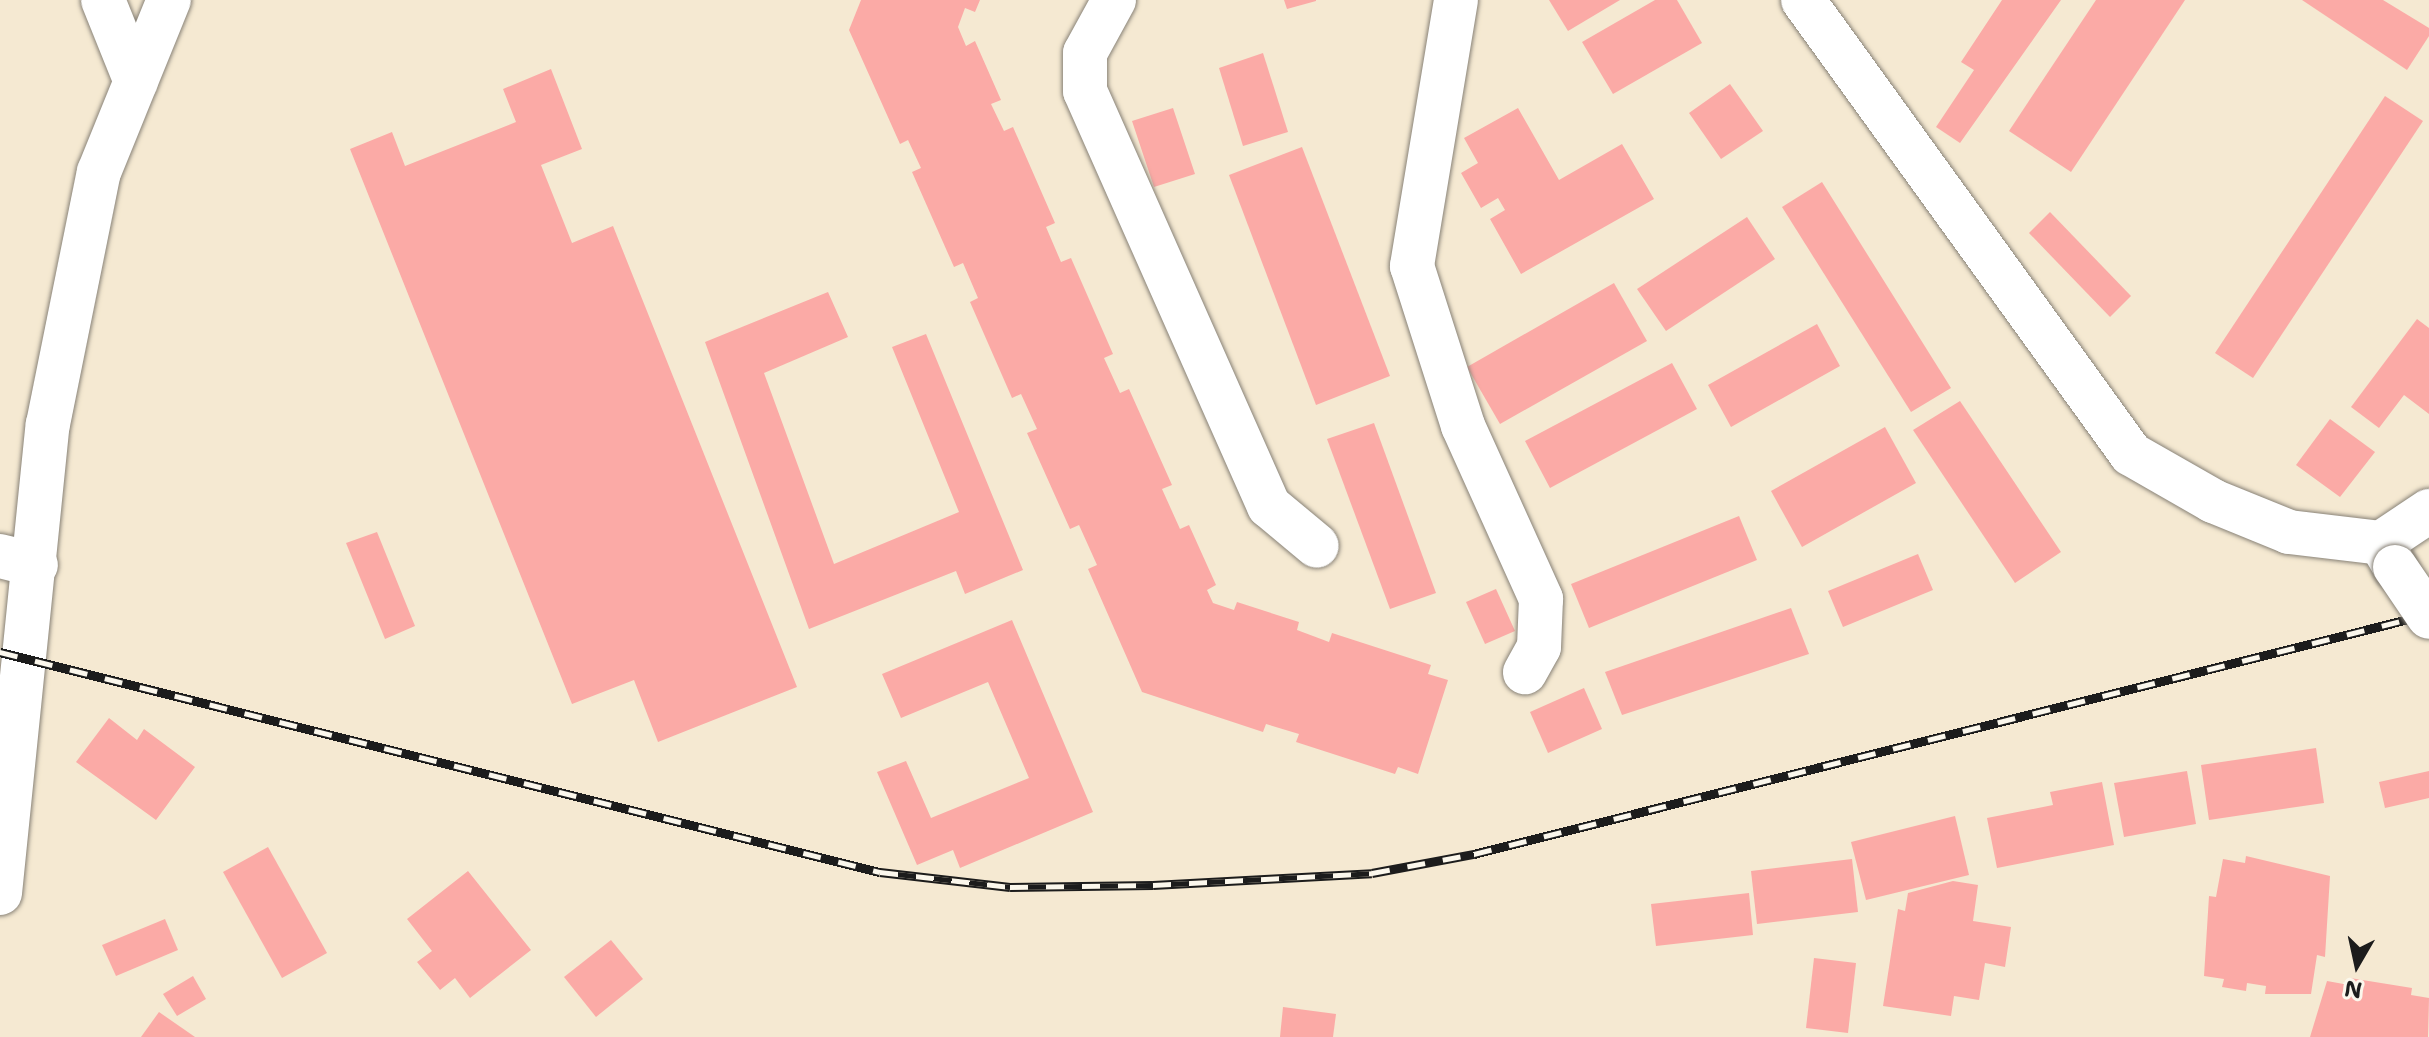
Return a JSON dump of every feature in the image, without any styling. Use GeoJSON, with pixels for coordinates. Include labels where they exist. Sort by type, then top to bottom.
{"type":"FeatureCollection","features":[{"type":"Feature","properties":{"kind":"street"},"geometry":{"type":"LineString","coordinates":[[103,0],[136,82]]}},
{"type":"Feature","properties":{"kind":"street"},"geometry":{"type":"LineString","coordinates":[[0,893],[18,560],[99,172],[169,0]]}},
{"type":"Feature","properties":{"kind":"street"},"geometry":{"type":"LineString","coordinates":[[1114,0],[1085,53],[1085,91],[1269,506],[1317,546]]}},
{"type":"Feature","properties":{"kind":"street"},"geometry":{"type":"LineString","coordinates":[[1456,0],[1412,266],[1463,426],[1541,599],[1539,647],[1525,672]]}},
{"type":"Feature","properties":{"kind":"street"},"geometry":{"type":"LineString","coordinates":[[1803,0],[2131,454],[2213,501],[2289,532],[2388,555],[2429,617]]}},
{"type":"Feature","properties":{"kind":"street"},"geometry":{"type":"LineString","coordinates":[[2388,555],[2429,511]]}},
{"type":"Feature","properties":{"kind":"building"},"geometry":{"type":"Polygon","coordinates":[[[861,0],[980,0],[975,12],[965,8],[958,27],[966,46],[975,41],[1001,100],[991,104],[1004,131],[1013,127],[1055,223],[1046,227],[1061,262],[1071,258],[1113,354],[1104,358],[1120,393],[1129,389],[1172,485],[1162,489],[1180,529],[1189,525],[1216,585],[1207,590],[1213,603],[1234,610],[1237,602],[1299,622],[1297,630],[1329,642],[1332,633],[1431,665],[1428,674],[1448,680],[1418,774],[1398,767],[1395,774],[1296,742],[1299,734],[1266,724],[1263,732],[1142,692],[1088,569],[1097,565],[1079,525],[1070,529],[1027,433],[1037,429],[1021,394],[1012,398],[970,302],[978,298],[963,263],[954,267],[912,172],[921,168],[908,140],[900,144],[849,30],[861,0]]]}},
{"type":"Feature","properties":{"kind":"building"},"geometry":{"type":"Polygon","coordinates":[[[1284,0],[1316,0],[1316,1],[1287,9],[1284,0]]]}},
{"type":"Feature","properties":{"kind":"building"},"geometry":{"type":"Polygon","coordinates":[[[1549,0],[1620,0],[1568,31],[1549,0]]]}},
{"type":"Feature","properties":{"kind":"building"},"geometry":{"type":"Polygon","coordinates":[[[1655,0],[1677,0],[1702,43],[1613,94],[1582,42],[1655,0]]]}},
{"type":"Feature","properties":{"kind":"building"},"geometry":{"type":"Polygon","coordinates":[[[2002,0],[2061,0],[1960,143],[1936,127],[1974,70],[1961,62],[2002,0]]]}},
{"type":"Feature","properties":{"kind":"building"},"geometry":{"type":"Polygon","coordinates":[[[2096,0],[2185,0],[2071,172],[2009,131],[2096,0]]]}},
{"type":"Feature","properties":{"kind":"building"},"geometry":{"type":"Polygon","coordinates":[[[2302,0],[2383,0],[2429,28],[2429,36],[2407,70],[2302,0]]]}},
{"type":"Feature","properties":{"kind":"building"},"geometry":{"type":"Polygon","coordinates":[[[1263,53],[1288,132],[1243,146],[1219,68],[1263,53]]]}},
{"type":"Feature","properties":{"kind":"building"},"geometry":{"type":"Polygon","coordinates":[[[551,69],[582,149],[541,165],[572,243],[613,226],[797,687],[658,742],[634,680],[572,704],[350,149],[392,132],[405,166],[516,122],[503,89],[551,69]]]}},
{"type":"Feature","properties":{"kind":"building"},"geometry":{"type":"Polygon","coordinates":[[[1730,84],[1763,131],[1721,159],[1689,113],[1730,84]]]}},
{"type":"Feature","properties":{"kind":"building"},"geometry":{"type":"Polygon","coordinates":[[[2385,96],[2423,121],[2253,378],[2215,353],[2385,96]]]}},
{"type":"Feature","properties":{"kind":"building"},"geometry":{"type":"Polygon","coordinates":[[[1173,108],[1195,174],[1154,187],[1132,121],[1173,108]]]}},
{"type":"Feature","properties":{"kind":"building"},"geometry":{"type":"Polygon","coordinates":[[[1518,108],[1559,180],[1622,144],[1654,199],[1521,274],[1490,219],[1505,210],[1498,198],[1481,208],[1461,173],[1478,163],[1464,138],[1518,108]]]}},
{"type":"Feature","properties":{"kind":"building"},"geometry":{"type":"Polygon","coordinates":[[[1302,147],[1390,376],[1316,405],[1229,175],[1302,147]]]}},
{"type":"Feature","properties":{"kind":"building"},"geometry":{"type":"Polygon","coordinates":[[[1822,182],[1951,388],[1911,412],[1782,207],[1822,182]]]}},
{"type":"Feature","properties":{"kind":"building"},"geometry":{"type":"Polygon","coordinates":[[[2050,212],[2131,296],[2110,317],[2029,233],[2050,212]]]}},
{"type":"Feature","properties":{"kind":"building"},"geometry":{"type":"Polygon","coordinates":[[[1747,217],[1775,259],[1666,331],[1637,289],[1747,217]]]}},
{"type":"Feature","properties":{"kind":"building"},"geometry":{"type":"Polygon","coordinates":[[[1614,283],[1647,341],[1500,424],[1467,367],[1614,283]]]}},
{"type":"Feature","properties":{"kind":"building"},"geometry":{"type":"Polygon","coordinates":[[[828,292],[848,337],[764,373],[834,564],[959,512],[892,347],[926,334],[1023,570],[965,594],[956,571],[809,629],[705,342],[828,292]]]}},
{"type":"Feature","properties":{"kind":"building"},"geometry":{"type":"Polygon","coordinates":[[[2417,319],[2429,328],[2429,414],[2404,395],[2379,428],[2351,407],[2417,319]]]}},
{"type":"Feature","properties":{"kind":"building"},"geometry":{"type":"Polygon","coordinates":[[[1817,324],[1840,366],[1731,427],[1708,385],[1817,324]]]}},
{"type":"Feature","properties":{"kind":"building"},"geometry":{"type":"Polygon","coordinates":[[[1672,363],[1697,409],[1550,488],[1525,441],[1672,363]]]}},
{"type":"Feature","properties":{"kind":"building"},"geometry":{"type":"Polygon","coordinates":[[[1960,401],[2061,552],[2015,583],[1913,430],[1960,401]]]}},
{"type":"Feature","properties":{"kind":"building"},"geometry":{"type":"Polygon","coordinates":[[[2330,419],[2375,452],[2340,497],[2296,465],[2330,419]]]}},
{"type":"Feature","properties":{"kind":"building"},"geometry":{"type":"Polygon","coordinates":[[[1374,423],[1436,593],[1390,609],[1327,439],[1374,423]]]}},
{"type":"Feature","properties":{"kind":"building"},"geometry":{"type":"Polygon","coordinates":[[[1885,427],[1916,483],[1802,547],[1771,491],[1885,427]]]}},
{"type":"Feature","properties":{"kind":"building"},"geometry":{"type":"Polygon","coordinates":[[[1739,516],[1757,560],[1589,628],[1571,584],[1739,516]]]}},
{"type":"Feature","properties":{"kind":"building"},"geometry":{"type":"Polygon","coordinates":[[[377,532],[415,626],[385,639],[346,543],[377,532]]]}},
{"type":"Feature","properties":{"kind":"building"},"geometry":{"type":"Polygon","coordinates":[[[1918,554],[1933,590],[1843,627],[1828,591],[1918,554]]]}},
{"type":"Feature","properties":{"kind":"building"},"geometry":{"type":"Polygon","coordinates":[[[1496,589],[1515,631],[1485,644],[1466,602],[1496,589]]]}},
{"type":"Feature","properties":{"kind":"building"},"geometry":{"type":"Polygon","coordinates":[[[1791,608],[1809,654],[1622,715],[1605,672],[1791,608]]]}},
{"type":"Feature","properties":{"kind":"building"},"geometry":{"type":"Polygon","coordinates":[[[1012,620],[1093,812],[960,868],[953,850],[917,865],[877,772],[906,761],[931,818],[1029,778],[988,682],[901,718],[882,674],[1012,620]]]}},
{"type":"Feature","properties":{"kind":"building"},"geometry":{"type":"Polygon","coordinates":[[[1584,688],[1602,729],[1548,753],[1530,712],[1584,688]]]}},
{"type":"Feature","properties":{"kind":"building"},"geometry":{"type":"Polygon","coordinates":[[[109,718],[137,740],[144,729],[195,767],[156,820],[76,762],[109,718]]]}},
{"type":"Feature","properties":{"kind":"building"},"geometry":{"type":"Polygon","coordinates":[[[2316,748],[2324,803],[2209,820],[2201,765],[2316,748]]]}},
{"type":"Feature","properties":{"kind":"building"},"geometry":{"type":"Polygon","coordinates":[[[2187,771],[2196,824],[2124,837],[2114,783],[2187,771]]]}},
{"type":"Feature","properties":{"kind":"building"},"geometry":{"type":"Polygon","coordinates":[[[2429,771],[2429,798],[2385,808],[2379,782],[2429,771]]]}},
{"type":"Feature","properties":{"kind":"building"},"geometry":{"type":"Polygon","coordinates":[[[2102,782],[2114,845],[1997,868],[1987,818],[2053,805],[2050,792],[2102,782]]]}},
{"type":"Feature","properties":{"kind":"building"},"geometry":{"type":"Polygon","coordinates":[[[1955,816],[1969,875],[1866,900],[1851,842],[1955,816]]]}},
{"type":"Feature","properties":{"kind":"building"},"geometry":{"type":"Polygon","coordinates":[[[268,847],[327,953],[282,978],[223,872],[268,847]]]}},
{"type":"Feature","properties":{"kind":"building"},"geometry":{"type":"Polygon","coordinates":[[[2246,856],[2330,876],[2325,957],[2317,955],[2311,994],[2265,994],[2266,986],[2247,983],[2246,991],[2222,987],[2224,979],[2204,976],[2209,896],[2216,897],[2223,859],[2245,863],[2246,856]]]}},
{"type":"Feature","properties":{"kind":"building"},"geometry":{"type":"Polygon","coordinates":[[[1852,859],[1858,912],[1757,924],[1751,871],[1852,859]]]}},
{"type":"Feature","properties":{"kind":"building"},"geometry":{"type":"Polygon","coordinates":[[[468,871],[531,950],[470,998],[455,978],[440,990],[417,962],[432,951],[407,919],[468,871]]]}},
{"type":"Feature","properties":{"kind":"building"},"geometry":{"type":"Polygon","coordinates":[[[1953,881],[1978,885],[1973,921],[2011,927],[2005,967],[1985,963],[1979,1000],[1954,996],[1951,1016],[1883,1006],[1898,909],[1905,911],[1908,893],[1953,881]]]}},
{"type":"Feature","properties":{"kind":"building"},"geometry":{"type":"Polygon","coordinates":[[[1749,893],[1753,935],[1656,946],[1651,904],[1749,893]]]}},
{"type":"Feature","properties":{"kind":"building"},"geometry":{"type":"Polygon","coordinates":[[[165,919],[178,950],[116,976],[102,945],[165,919]]]}},
{"type":"Feature","properties":{"kind":"building"},"geometry":{"type":"Polygon","coordinates":[[[611,940],[643,979],[596,1017],[564,977],[611,940]]]}},
{"type":"Feature","properties":{"kind":"building"},"geometry":{"type":"Polygon","coordinates":[[[1814,958],[1856,963],[1848,1033],[1806,1028],[1814,958]]]}},
{"type":"Feature","properties":{"kind":"building"},"geometry":{"type":"Polygon","coordinates":[[[193,976],[206,999],[177,1016],[163,994],[193,976]]]}},
{"type":"Feature","properties":{"kind":"building"},"geometry":{"type":"Polygon","coordinates":[[[2350,978],[2412,988],[2411,995],[2429,998],[2428,1037],[2310,1037],[2327,981],[2349,985],[2350,978]]]}},
{"type":"Feature","properties":{"kind":"building"},"geometry":{"type":"Polygon","coordinates":[[[1283,1007],[1336,1014],[1333,1037],[1280,1037],[1283,1007]]]}},
{"type":"Feature","properties":{"kind":"building"},"geometry":{"type":"Polygon","coordinates":[[[159,1012],[195,1037],[141,1037],[159,1012]]]}},
{"type":"Feature","properties":{"kind":"railway"},"geometry":{"type":"LineString","coordinates":[[0,652],[880,872],[1010,887],[1153,885],[1372,873],[1474,854],[2429,614]]}}]}
